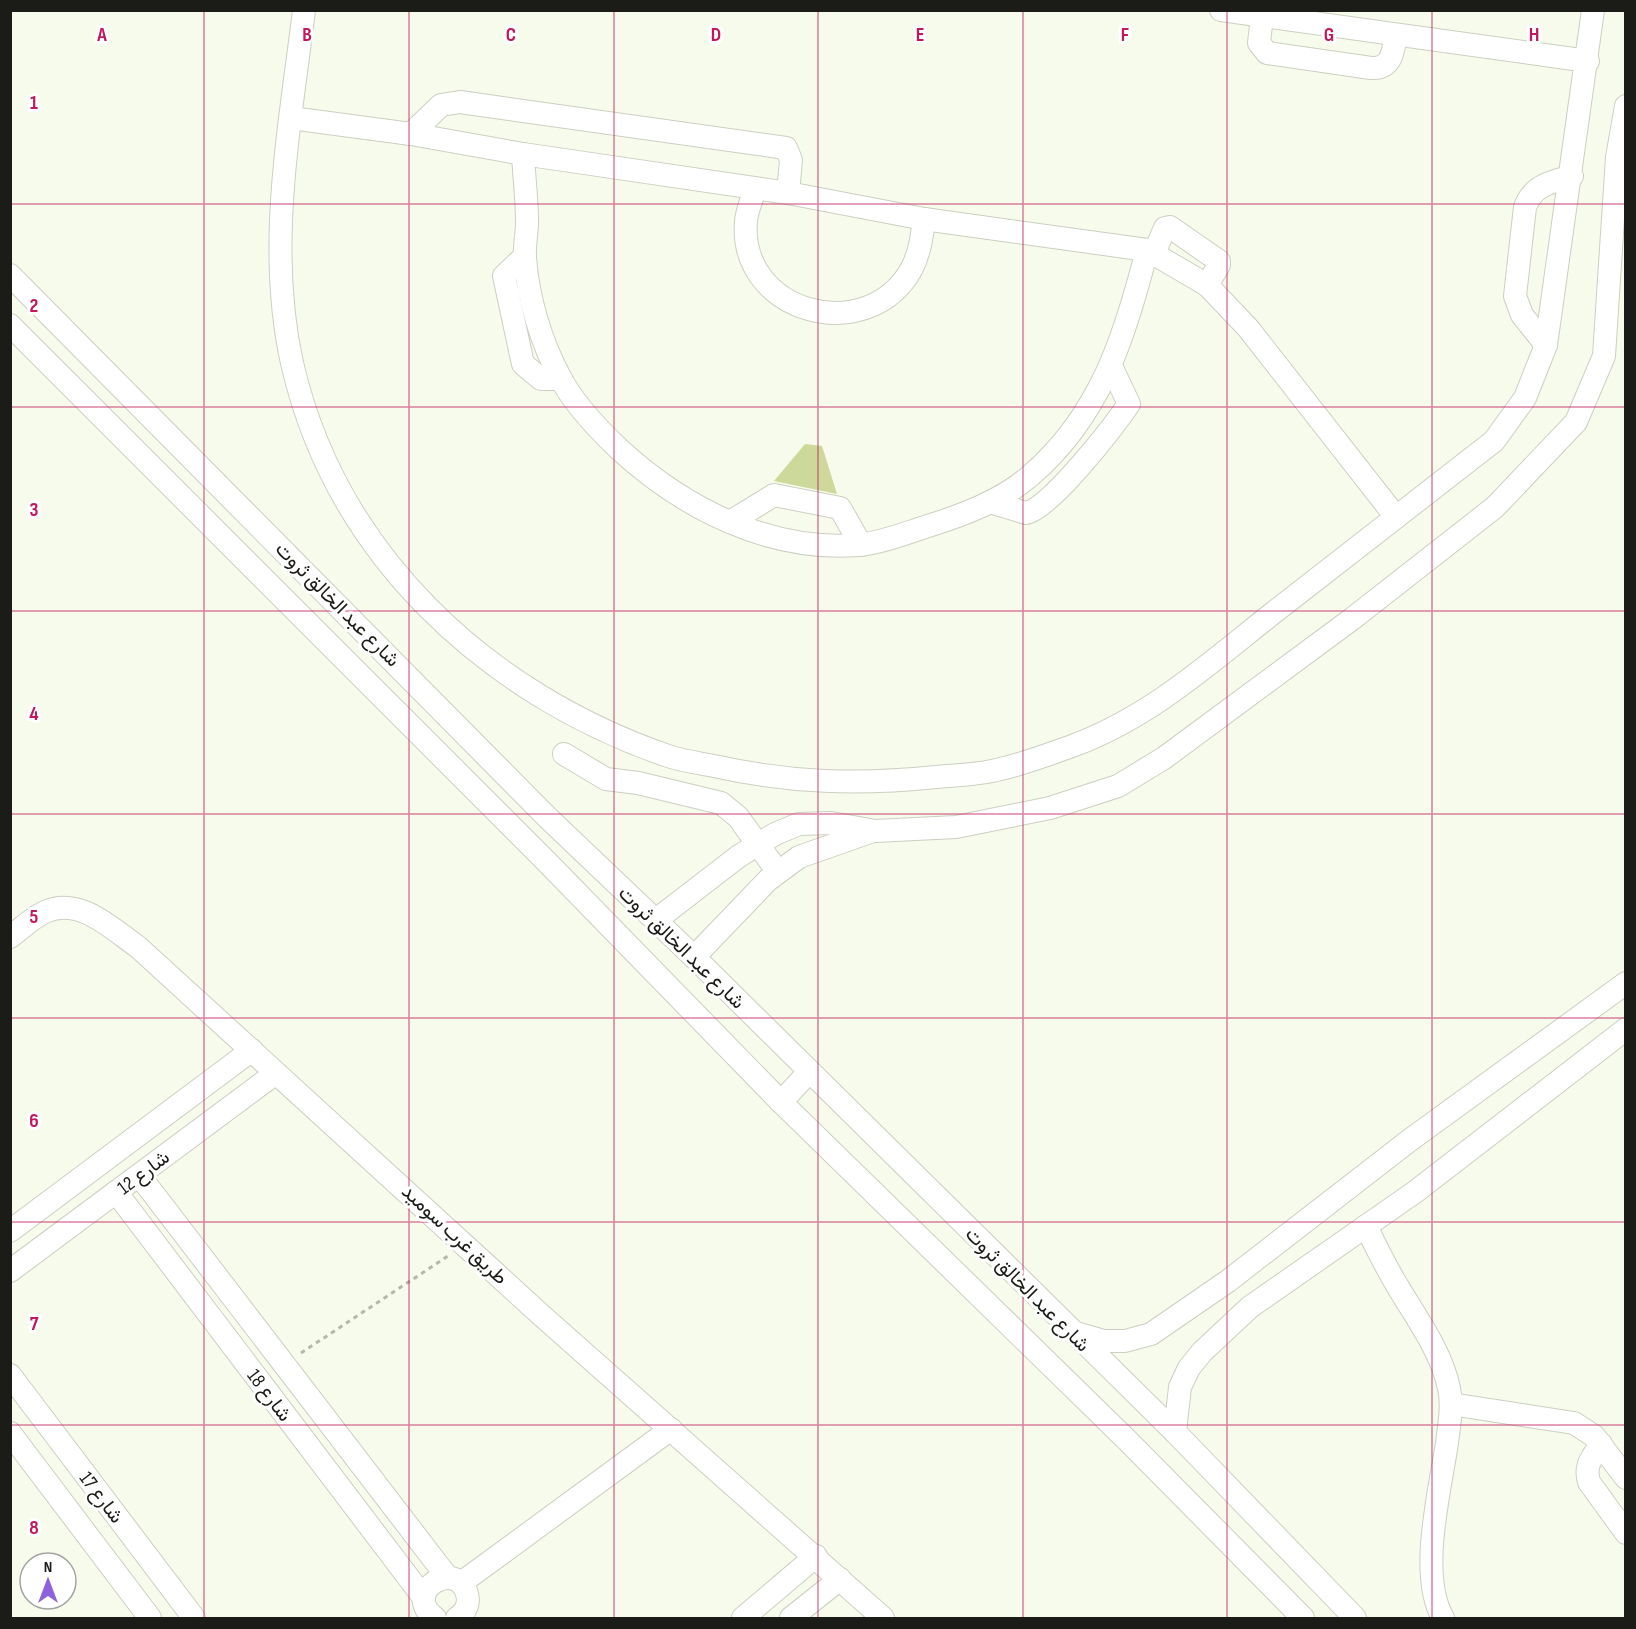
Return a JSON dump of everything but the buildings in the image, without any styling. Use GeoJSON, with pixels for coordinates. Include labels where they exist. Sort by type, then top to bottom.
{"type":"FeatureCollection","features":[{"type":"Feature","properties":{"kind":"street"},"geometry":{"type":"LineString","coordinates":[[304,10],[278,238],[292,362],[330,471],[368,538],[407,586],[468,647],[512,679],[580,719],[671,757],[742,772],[806,780],[873,783],[992,771],[1076,745],[1152,708],[1494,441],[1525,398],[1546,345],[1572,176],[1593,10]]}},
{"type":"Feature","properties":{"kind":"street"},"geometry":{"type":"LineString","coordinates":[[1221,10],[1588,61]]}},
{"type":"Feature","properties":{"kind":"street"},"geometry":{"type":"LineString","coordinates":[[1250,13],[1259,43],[1267,53],[1371,68],[1382,67],[1390,61],[1396,34]]}},
{"type":"Feature","properties":{"kind":"street"},"geometry":{"type":"LineString","coordinates":[[411,134],[441,105],[460,102],[786,148],[791,160],[788,193]]}},
{"type":"Feature","properties":{"kind":"street"},"geometry":{"type":"LineString","coordinates":[[656,920],[739,856],[799,824],[831,823],[875,831],[956,827],[1050,808],[1118,786],[1164,758],[1352,619],[1495,507],[1576,422],[1604,356],[1617,157],[1626,106]]}},
{"type":"Feature","properties":{"kind":"street"},"geometry":{"type":"LineString","coordinates":[[291,118],[411,134],[523,154],[755,190],[788,193],[924,219],[1151,252],[1207,285],[1248,328],[1396,517]]}},
{"type":"Feature","properties":{"kind":"street"},"geometry":{"type":"LineString","coordinates":[[523,154],[527,221],[525,256],[531,296],[544,339],[560,379],[600,431],[649,476],[704,510],[759,534],[824,546],[861,545],[964,515],[990,502],[1029,477],[1072,434],[1112,368],[1151,252],[1165,228],[1170,227],[1218,261],[1219,265],[1207,285]]}},
{"type":"Feature","properties":{"kind":"street"},"geometry":{"type":"LineString","coordinates":[[1546,345],[1521,315],[1515,296],[1525,207],[1530,195],[1539,187],[1572,176]]}},
{"type":"Feature","properties":{"kind":"street"},"geometry":{"type":"LineString","coordinates":[[755,190],[746,220],[749,252],[763,281],[787,302],[818,314],[850,313],[879,301],[899,285],[919,254],[924,219]]}},
{"type":"Feature","properties":{"kind":"street","name":"شارع عبد الخالق ثروت"},"geometry":{"type":"LineString","coordinates":[[10,275],[547,817],[694,957],[1175,1432],[1355,1618]]}},
{"type":"Feature","properties":{"kind":"street","name":"شارع عبد الخالق ثروت"},"geometry":{"type":"LineString","coordinates":[[10,324],[537,852],[781,1102],[1129,1442],[1303,1618]]}},
{"type":"Feature","properties":{"kind":"street"},"geometry":{"type":"LineString","coordinates":[[990,502],[1023,513],[1031,513],[1057,490],[1113,428],[1129,404],[1112,368]]}},
{"type":"Feature","properties":{"kind":"street"},"geometry":{"type":"LineString","coordinates":[[730,522],[774,495],[840,507],[861,545]]}},
{"type":"Feature","properties":{"kind":"street"},"geometry":{"type":"LineString","coordinates":[[564,754],[606,778],[649,785],[721,803],[738,817],[778,872]]}},
{"type":"Feature","properties":{"kind":"street"},"geometry":{"type":"LineString","coordinates":[[694,957],[778,872],[799,856],[875,831]]}},
{"type":"Feature","properties":{"kind":"street","name":"طريق غرب سوميد"},"geometry":{"type":"LineString","coordinates":[[10,937],[51,910],[72,907],[86,912],[138,946],[540,1314],[884,1618]]}},
{"type":"Feature","properties":{"kind":"street"},"geometry":{"type":"LineString","coordinates":[[1073,1332],[1104,1341],[1125,1341],[1151,1334],[1228,1281],[1410,1140],[1626,983]]}},
{"type":"Feature","properties":{"kind":"street"},"geometry":{"type":"LineString","coordinates":[[1175,1432],[1180,1387],[1189,1368],[1202,1352],[1250,1307],[1415,1192],[1626,1029]]}},
{"type":"Feature","properties":{"kind":"street","name":"شارع 12"},"geometry":{"type":"LineString","coordinates":[[10,1231],[252,1050]]}},
{"type":"Feature","properties":{"kind":"street"},"geometry":{"type":"LineString","coordinates":[[781,1102],[809,1072]]}},
{"type":"Feature","properties":{"kind":"street","name":"شارع 12"},"geometry":{"type":"LineString","coordinates":[[10,1271],[276,1073]]}},
{"type":"Feature","properties":{"kind":"street","name":"شارع 18"},"geometry":{"type":"LineString","coordinates":[[139,1175],[454,1581]]}},
{"type":"Feature","properties":{"kind":"street","name":"شارع 18"},"geometry":{"type":"LineString","coordinates":[[116,1192],[424,1610]]}},
{"type":"Feature","properties":{"kind":"street"},"geometry":{"type":"LineString","coordinates":[[1366,1226],[1396,1284],[1435,1349],[1449,1388],[1451,1404],[1432,1551],[1433,1584],[1438,1611],[1443,1618]]}},
{"type":"Feature","properties":{"kind":"street"},"geometry":{"type":"LineString","coordinates":[[1228,1281],[1250,1307]]}},
{"type":"Feature","properties":{"kind":"street","name":"شارع 17"},"geometry":{"type":"LineString","coordinates":[[10,1375],[194,1618]]}},
{"type":"Feature","properties":{"kind":"street"},"geometry":{"type":"LineString","coordinates":[[1451,1404],[1574,1423],[1594,1436],[1626,1478]]}},
{"type":"Feature","properties":{"kind":"street"},"geometry":{"type":"LineString","coordinates":[[424,1610],[430,1585],[438,1579],[454,1581],[671,1429]]}},
{"type":"Feature","properties":{"kind":"street","name":"شارع 17"},"geometry":{"type":"LineString","coordinates":[[10,1434],[150,1618]]}},
{"type":"Feature","properties":{"kind":"street"},"geometry":{"type":"LineString","coordinates":[[1601,1444],[1586,1466],[1586,1472],[1589,1482],[1626,1533]]}},
{"type":"Feature","properties":{"kind":"street"},"geometry":{"type":"LineString","coordinates":[[743,1618],[816,1556]]}},
{"type":"Feature","properties":{"kind":"street"},"geometry":{"type":"LineString","coordinates":[[791,1618],[840,1579]]}},
{"type":"Feature","properties":{"kind":"street"},"geometry":{"type":"LineString","coordinates":[[454,1581],[468,1599],[465,1616]]}},
{"type":"Feature","properties":{"kind":"path"},"geometry":{"type":"LineString","coordinates":[[284,1364],[466,1244]]}},
{"type":"Feature","properties":{"kind":"green space"},"geometry":{"type":"Polygon","coordinates":[[[805,444],[822,446],[837,494],[774,481],[805,444]]]}}]}
